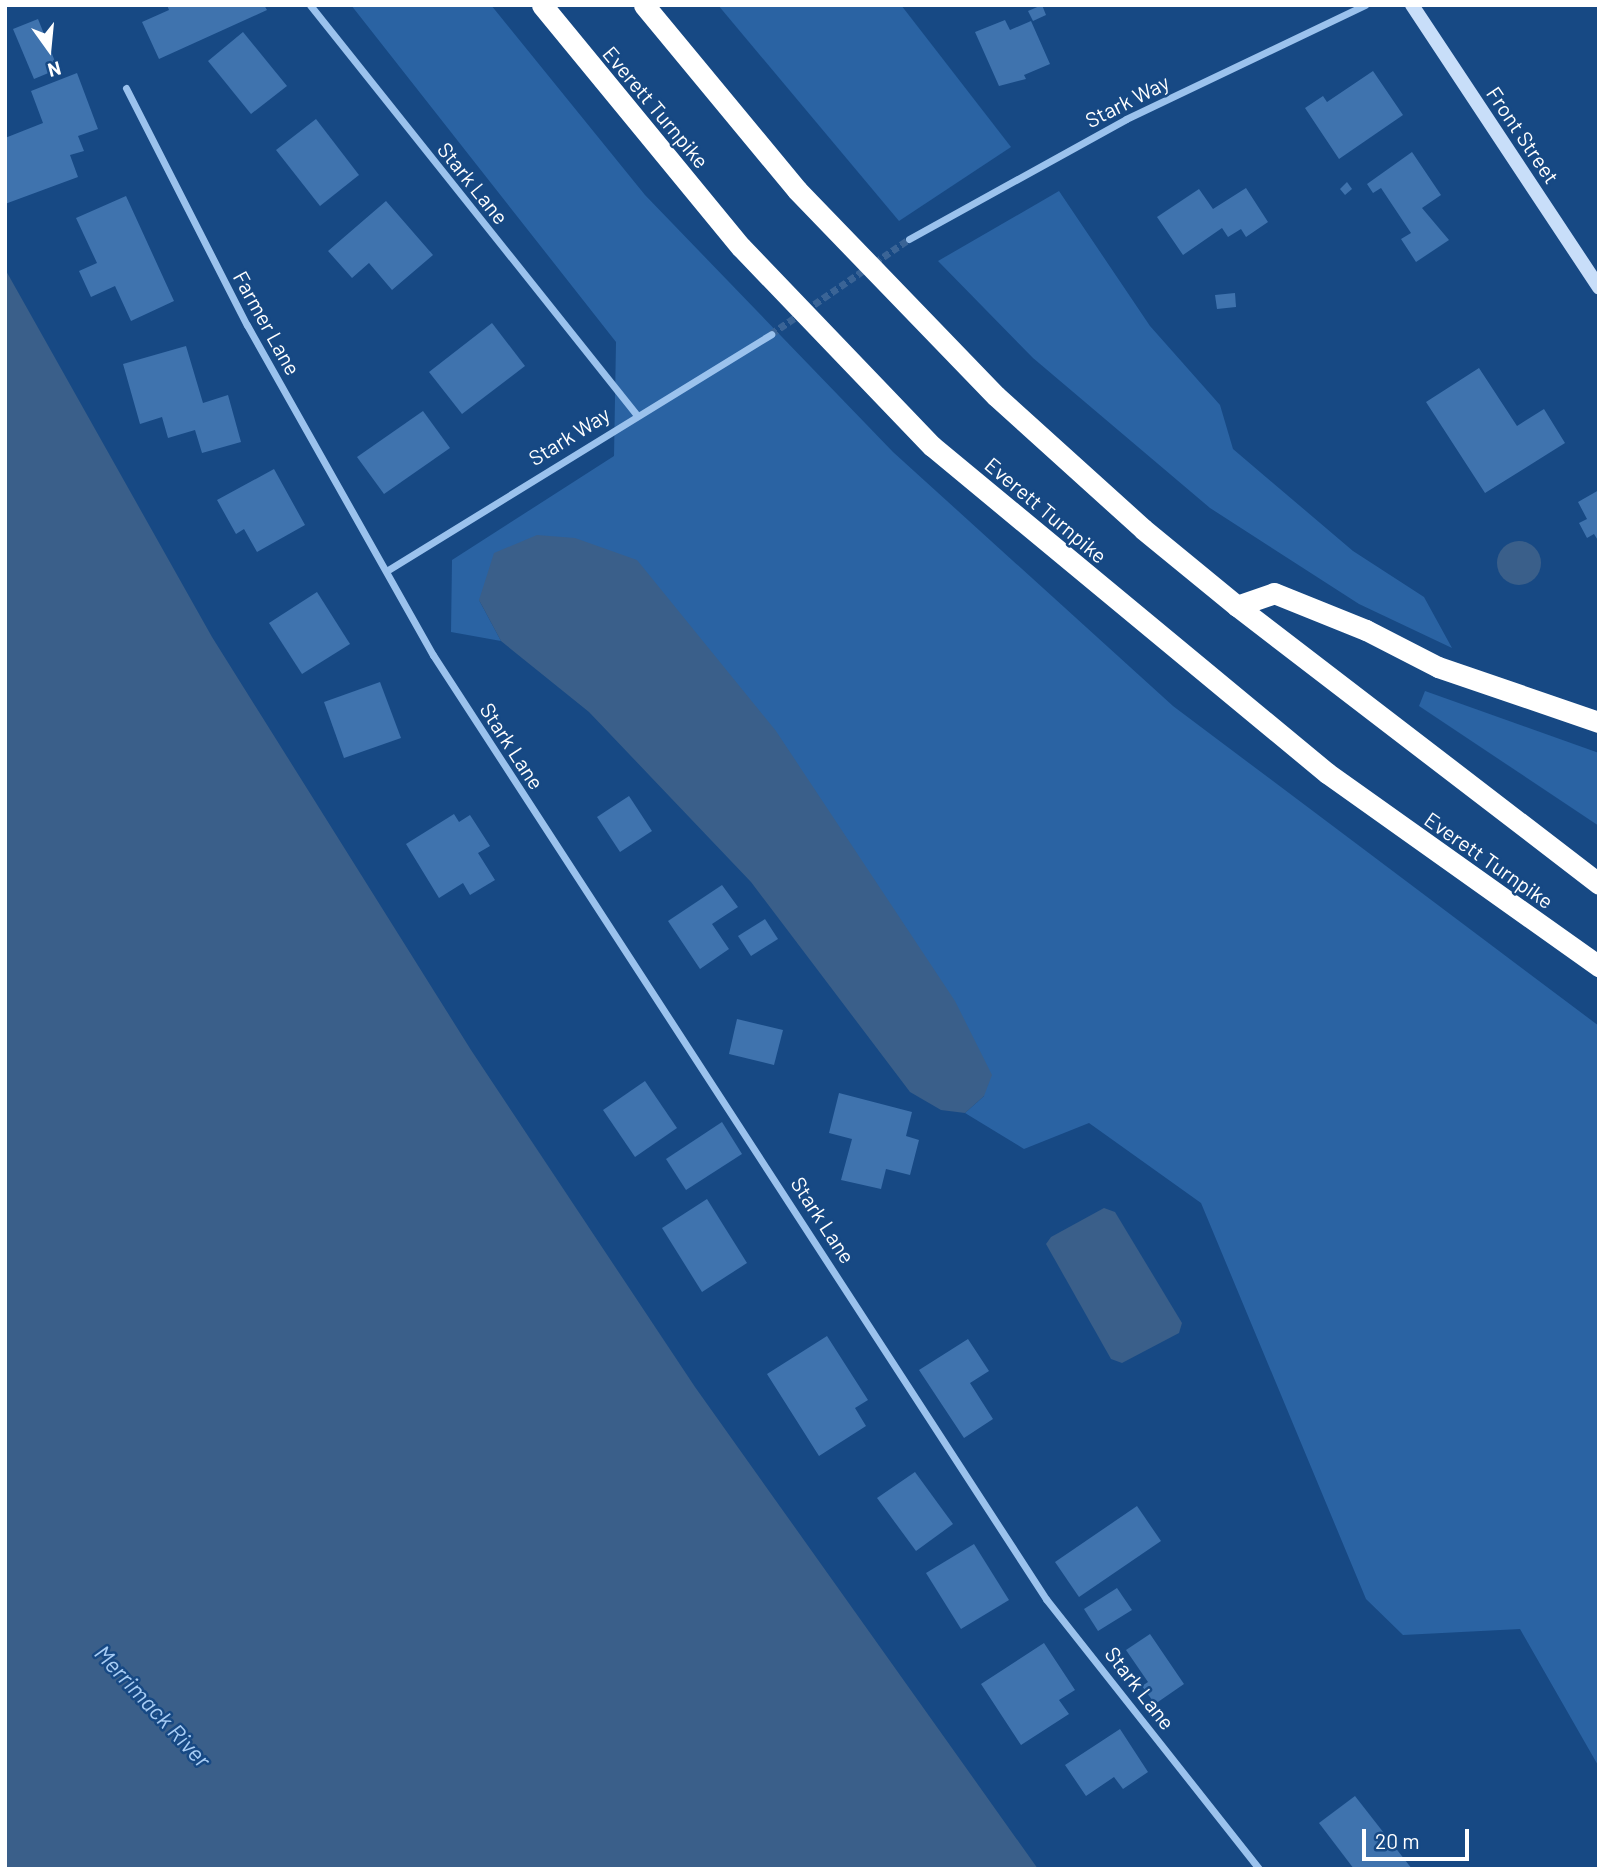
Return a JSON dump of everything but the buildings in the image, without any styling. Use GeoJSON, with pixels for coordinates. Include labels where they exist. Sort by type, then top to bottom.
{"type":"FeatureCollection","features":[{"type":"Feature","properties":{"kind":"highway","name":"Everett Turnpike"},"geometry":{"type":"LineString","coordinates":[[542,5],[741,247],[932,446],[1328,774],[1599,966]]}},
{"type":"Feature","properties":{"kind":"highway","name":"Everett Turnpike"},"geometry":{"type":"LineString","coordinates":[[644,5],[797,190],[996,396],[1143,529],[1237,606],[1599,884]]}},
{"type":"Feature","properties":{"kind":"highway"},"geometry":{"type":"LineString","coordinates":[[1237,606],[1274,593],[1366,630],[1438,667],[1599,722]]}},
{"type":"Feature","properties":{"kind":"main road","name":"Front Street"},"geometry":{"type":"LineString","coordinates":[[1412,5],[1599,288]]}},
{"type":"Feature","properties":{"kind":"street","name":"Stark Lane"},"geometry":{"type":"LineString","coordinates":[[310,5],[636,414]]}},
{"type":"Feature","properties":{"kind":"street","name":"Stark Way"},"geometry":{"type":"LineString","coordinates":[[909,239],[1126,119],[1365,5]]}},
{"type":"Feature","properties":{"kind":"street","name":"Farmer Lane"},"geometry":{"type":"LineString","coordinates":[[127,88],[247,325],[388,570]]}},
{"type":"Feature","properties":{"kind":"street","name":"Stark Way"},"geometry":{"type":"LineString","coordinates":[[388,570],[636,414],[771,334]]}},
{"type":"Feature","properties":{"kind":"street","name":"Stark Lane"},"geometry":{"type":"LineString","coordinates":[[388,570],[433,655],[484,736],[1046,1599],[1259,1869]]}},
{"type":"Feature","properties":{"kind":"shaded area"},"geometry":{"type":"Polygon","coordinates":[[[351,5],[491,5],[645,195],[893,452],[1173,706],[1599,1026],[1599,1767],[1520,1629],[1403,1635],[1366,1599],[1201,1203],[1089,1123],[1024,1149],[965,1113],[984,1096],[479,600],[501,641],[451,632],[452,560],[614,456],[616,342],[351,5]]]}},
{"type":"Feature","properties":{"kind":"shaded area"},"geometry":{"type":"Polygon","coordinates":[[[718,5],[901,5],[1011,147],[899,221],[718,5]]]}},
{"type":"Feature","properties":{"kind":"shaded area"},"geometry":{"type":"Polygon","coordinates":[[[1059,191],[1150,326],[1220,405],[1233,449],[1353,551],[1424,597],[1452,648],[1359,604],[1210,508],[1033,358],[938,261],[1059,191]]]}},
{"type":"Feature","properties":{"kind":"shaded area"},"geometry":{"type":"Polygon","coordinates":[[[1425,691],[1599,753],[1599,826],[1419,706],[1425,691]]]}},
{"type":"Feature","properties":{"kind":"water","name":"Merrimack River"},"geometry":{"type":"Polygon","coordinates":[[[5,269],[212,637],[471,1050],[695,1387],[1038,1869],[5,1869],[5,269]]]}},
{"type":"Feature","properties":{"kind":"water"},"geometry":{"type":"Polygon","coordinates":[[[537,535],[575,538],[637,560],[776,731],[955,1001],[992,1075],[984,1096],[965,1113],[941,1110],[910,1092],[751,882],[589,712],[501,641],[479,600],[494,553],[537,535]]]}},
{"type":"Feature","properties":{"kind":"water"},"geometry":{"type":"Polygon","coordinates":[[[1519,541],[1534,548],[1541,563],[1534,578],[1519,585],[1504,578],[1497,563],[1504,548],[1519,541]]]}},
{"type":"Feature","properties":{"kind":"water"},"geometry":{"type":"Polygon","coordinates":[[[1104,1208],[1115,1212],[1182,1323],[1179,1333],[1122,1363],[1111,1359],[1046,1244],[1051,1237],[1104,1208]]]}},
{"type":"Feature","properties":{"kind":"tunnel"},"geometry":{"type":"LineString","coordinates":[[771,334],[909,239]]}}]}
